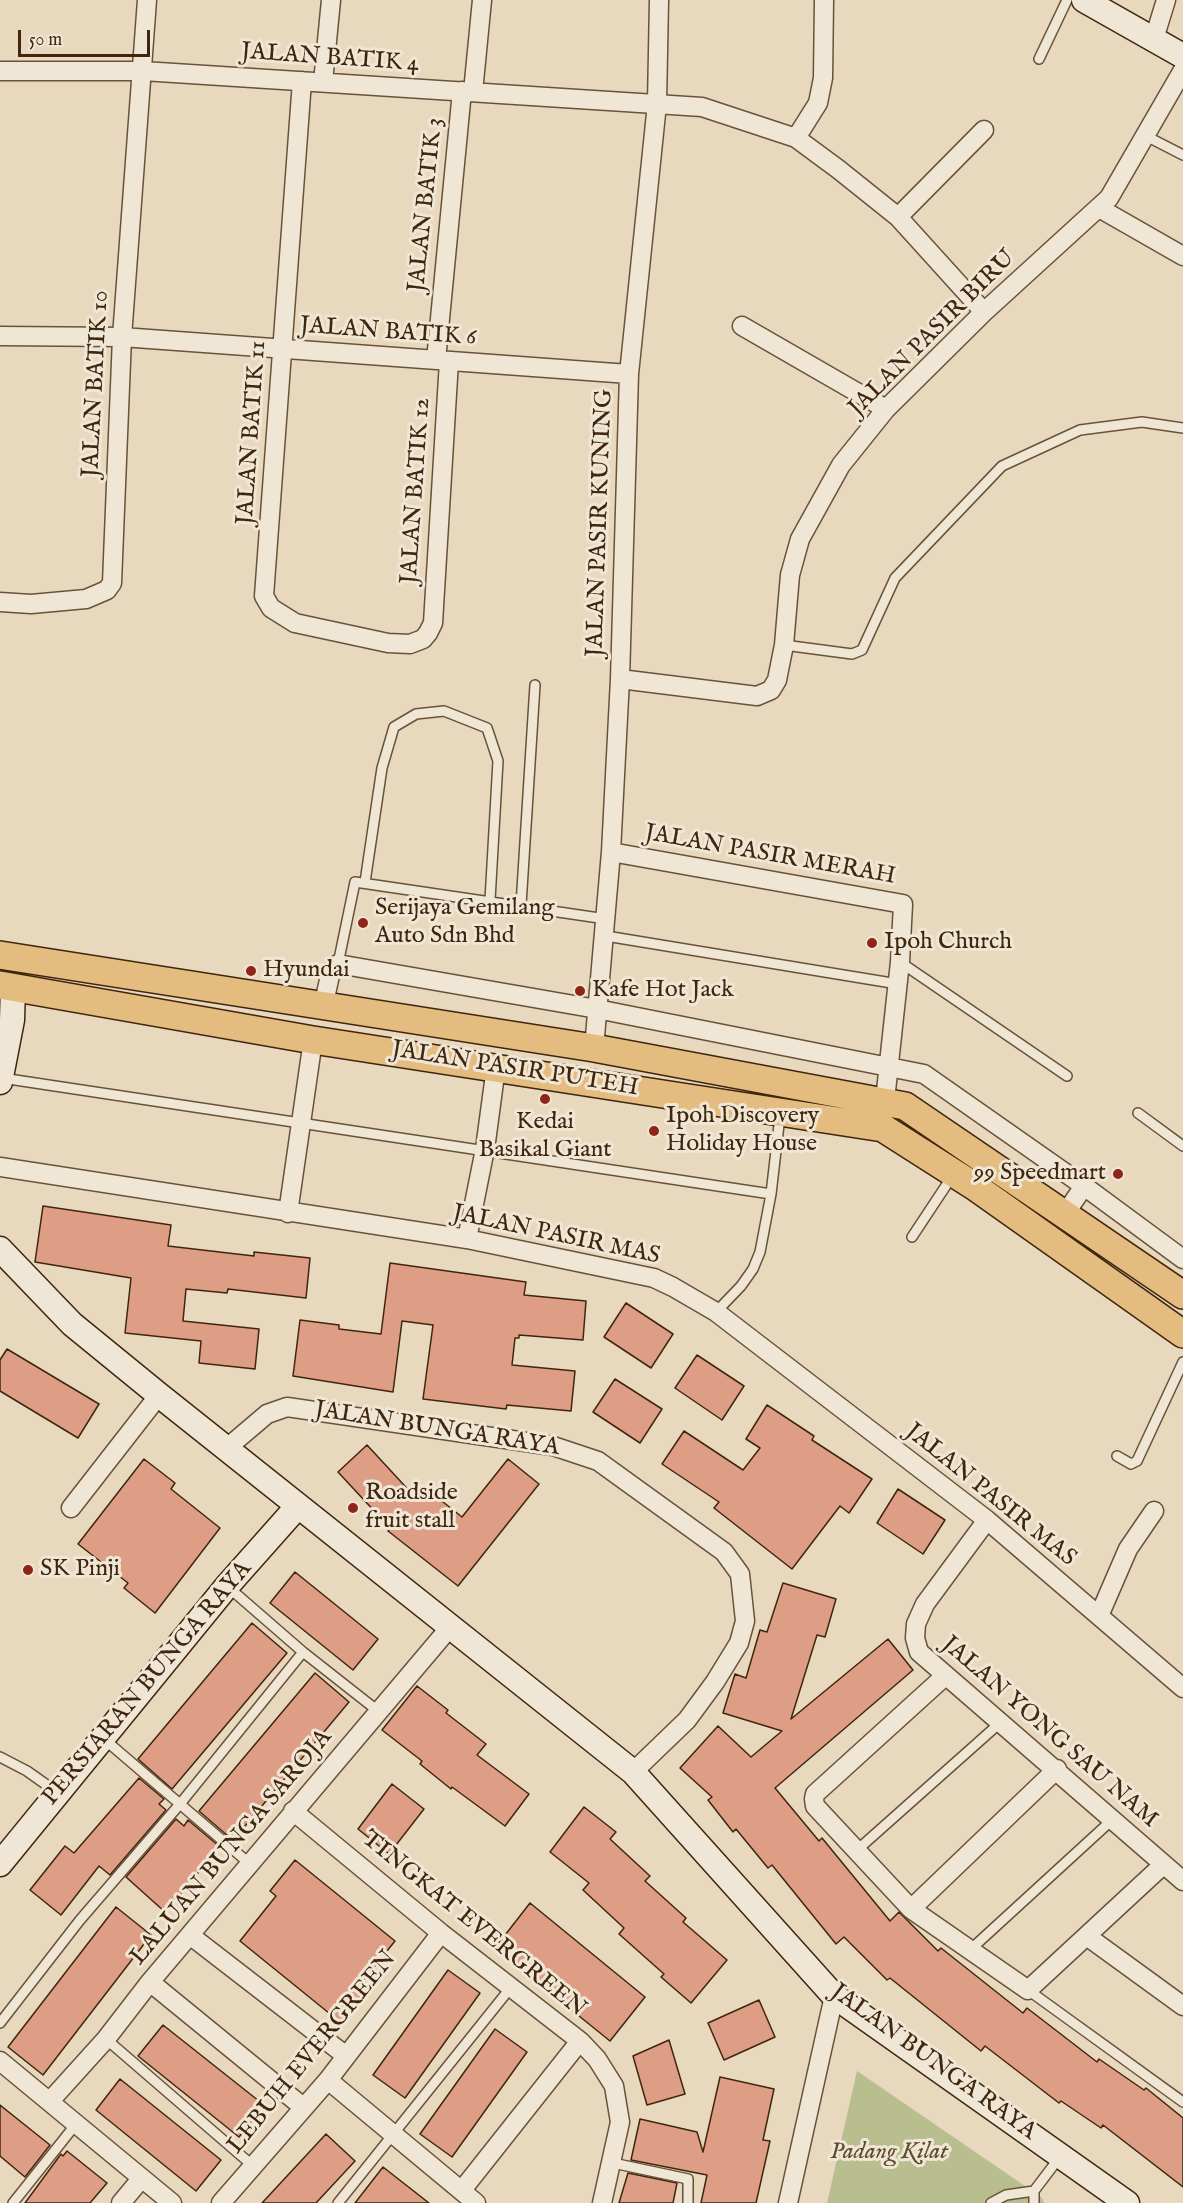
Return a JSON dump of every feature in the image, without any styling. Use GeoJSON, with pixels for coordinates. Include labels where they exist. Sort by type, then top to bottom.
{"type":"FeatureCollection","features":[{"type":"Feature","properties":{"kind":"main road"},"geometry":{"type":"LineString","coordinates":[[1084,0],[1183,56]]}},
{"type":"Feature","properties":{"kind":"main road"},"geometry":{"type":"LineString","coordinates":[[1,1080],[12,1020],[5,973]]}},
{"type":"Feature","properties":{"kind":"main road","name":"JALAN PASIR PUTEH"},"geometry":{"type":"LineString","coordinates":[[5,973],[323,1007],[594,1048],[885,1100],[918,1113],[1183,1294]]}},
{"type":"Feature","properties":{"kind":"main road","name":"JALAN PASIR PUTEH"},"geometry":{"type":"LineString","coordinates":[[5,973],[313,1040],[781,1110],[883,1128],[964,1179],[1183,1334]]}},
{"type":"Feature","properties":{"kind":"main road"},"geometry":{"type":"LineString","coordinates":[[885,1100],[890,1116],[965,1165],[964,1179]]}},
{"type":"Feature","properties":{"kind":"main road","name":"JALAN BUNGA RAYA"},"geometry":{"type":"LineString","coordinates":[[0,1249],[72,1323],[159,1395],[633,1772],[834,1996],[1127,2203]]}},
{"type":"Feature","properties":{"kind":"main road","name":"PERSIARAN BUNGA RAYA"},"geometry":{"type":"LineString","coordinates":[[0,1864],[227,1586],[298,1506]]}},
{"type":"Feature","properties":{"kind":"street","name":"JALAN BATIK 10"},"geometry":{"type":"LineString","coordinates":[[0,602],[31,604],[86,599],[107,590],[112,583],[122,337],[147,0]]}},
{"type":"Feature","properties":{"kind":"street"},"geometry":{"type":"LineString","coordinates":[[323,82],[331,0]]}},
{"type":"Feature","properties":{"kind":"street","name":"JALAN BATIK 3"},"geometry":{"type":"LineString","coordinates":[[442,361],[467,92],[482,0]]}},
{"type":"Feature","properties":{"kind":"street","name":"JALAN PASIR KUNING"},"geometry":{"type":"LineString","coordinates":[[594,1048],[611,852],[620,678],[629,374],[657,104],[659,0]]}},
{"type":"Feature","properties":{"kind":"street"},"geometry":{"type":"LineString","coordinates":[[796,138],[818,103],[823,78],[824,0]]}},
{"type":"Feature","properties":{"kind":"street"},"geometry":{"type":"LineString","coordinates":[[1154,39],[1166,0]]}},
{"type":"Feature","properties":{"kind":"street","name":"JALAN PASIR BIRU"},"geometry":{"type":"LineString","coordinates":[[620,678],[757,696],[771,690],[777,680],[784,645],[790,574],[800,538],[841,465],[886,409],[984,312],[1099,208],[1119,184],[1183,69]]}},
{"type":"Feature","properties":{"kind":"street","name":"JALAN BATIK 4"},"geometry":{"type":"LineString","coordinates":[[0,71],[143,71],[702,107],[796,138],[898,217],[984,312]]}},
{"type":"Feature","properties":{"kind":"street","name":"JALAN BATIK 11"},"geometry":{"type":"LineString","coordinates":[[302,81],[264,596],[271,608],[295,623],[388,644],[410,644],[423,639],[433,623]]}},
{"type":"Feature","properties":{"kind":"street"},"geometry":{"type":"LineString","coordinates":[[898,217],[984,130]]}},
{"type":"Feature","properties":{"kind":"street"},"geometry":{"type":"LineString","coordinates":[[1099,208],[1183,256]]}},
{"type":"Feature","properties":{"kind":"street"},"geometry":{"type":"LineString","coordinates":[[742,326],[886,409]]}},
{"type":"Feature","properties":{"kind":"street","name":"JALAN BATIK 6"},"geometry":{"type":"LineString","coordinates":[[0,336],[122,337],[629,374]]}},
{"type":"Feature","properties":{"kind":"street","name":"JALAN BATIK 12"},"geometry":{"type":"LineString","coordinates":[[433,623],[442,361]]}},
{"type":"Feature","properties":{"kind":"street","name":"JALAN PASIR MERAH"},"geometry":{"type":"LineString","coordinates":[[611,852],[897,901],[903,904],[898,984],[885,1100]]}},
{"type":"Feature","properties":{"kind":"street"},"geometry":{"type":"LineString","coordinates":[[323,1007],[331,971],[338,964],[597,1009],[924,1074],[1084,1186],[1183,1259]]}},
{"type":"Feature","properties":{"kind":"street"},"geometry":{"type":"LineString","coordinates":[[288,1213],[313,1040]]}},
{"type":"Feature","properties":{"kind":"street"},"geometry":{"type":"LineString","coordinates":[[467,1239],[485,1149],[496,1067]]}},
{"type":"Feature","properties":{"kind":"street","name":"JALAN PASIR MAS"},"geometry":{"type":"LineString","coordinates":[[0,1167],[467,1239],[654,1278],[716,1312],[987,1520],[1183,1688]]}},
{"type":"Feature","properties":{"kind":"street"},"geometry":{"type":"LineString","coordinates":[[1065,1214],[1084,1186]]}},
{"type":"Feature","properties":{"kind":"street"},"geometry":{"type":"LineString","coordinates":[[70,1508],[159,1395]]}},
{"type":"Feature","properties":{"kind":"street","name":"JALAN BUNGA RAYA"},"geometry":{"type":"LineString","coordinates":[[227,1448],[267,1414],[287,1407],[553,1446],[598,1461],[724,1552],[740,1574],[745,1621],[739,1643],[716,1682],[687,1719],[633,1772]]}},
{"type":"Feature","properties":{"kind":"street"},"geometry":{"type":"LineString","coordinates":[[1099,1616],[1128,1549],[1154,1511]]}},
{"type":"Feature","properties":{"kind":"street","name":"JALAN YONG SAU NAM"},"geometry":{"type":"LineString","coordinates":[[987,1520],[925,1604],[916,1624],[915,1638],[919,1652],[1057,1769],[1183,1881]]}},
{"type":"Feature","properties":{"kind":"street","name":"LALUAN BUNGA SAROJA"},"geometry":{"type":"LineString","coordinates":[[50,2101],[106,2039],[150,1982],[451,1626]]}},
{"type":"Feature","properties":{"kind":"street"},"geometry":{"type":"LineString","coordinates":[[945,1676],[815,1794],[814,1799],[815,1806],[911,1910],[1028,1990],[1163,1864]]}},
{"type":"Feature","properties":{"kind":"street"},"geometry":{"type":"LineString","coordinates":[[911,1910],[1057,1769]]}},
{"type":"Feature","properties":{"kind":"street","name":"TINGKAT EVERGREEN"},"geometry":{"type":"LineString","coordinates":[[293,1811],[441,1933],[513,1986],[580,2041],[597,2058],[614,2086],[620,2122],[613,2163]]}},
{"type":"Feature","properties":{"kind":"street","name":"LEBUH EVERGREEN"},"geometry":{"type":"LineString","coordinates":[[221,2203],[328,2080],[441,1933]]}},
{"type":"Feature","properties":{"kind":"street"},"geometry":{"type":"LineString","coordinates":[[191,1936],[345,2055]]}},
{"type":"Feature","properties":{"kind":"street"},"geometry":{"type":"LineString","coordinates":[[1088,1936],[1183,2006]]}},
{"type":"Feature","properties":{"kind":"street"},"geometry":{"type":"LineString","coordinates":[[150,1982],[303,2107]]}},
{"type":"Feature","properties":{"kind":"street"},"geometry":{"type":"LineString","coordinates":[[788,2203],[834,1996]]}},
{"type":"Feature","properties":{"kind":"street"},"geometry":{"type":"LineString","coordinates":[[462,2190],[580,2041]]}},
{"type":"Feature","properties":{"kind":"street"},"geometry":{"type":"LineString","coordinates":[[0,2061],[171,2203]]}},
{"type":"Feature","properties":{"kind":"street"},"geometry":{"type":"LineString","coordinates":[[328,2080],[476,2203]]}},
{"type":"Feature","properties":{"kind":"street"},"geometry":{"type":"LineString","coordinates":[[602,2203],[613,2163]]}},
{"type":"Feature","properties":{"kind":"street"},"geometry":{"type":"LineString","coordinates":[[121,2203],[141,2179]]}},
{"type":"Feature","properties":{"kind":"lane"},"geometry":{"type":"LineString","coordinates":[[1039,59],[1067,0]]}},
{"type":"Feature","properties":{"kind":"lane"},"geometry":{"type":"LineString","coordinates":[[1146,136],[1183,156]]}},
{"type":"Feature","properties":{"kind":"lane"},"geometry":{"type":"LineString","coordinates":[[784,645],[852,654],[861,650],[895,578],[1002,466],[1080,429],[1142,422],[1183,428]]}},
{"type":"Feature","properties":{"kind":"lane"},"geometry":{"type":"LineString","coordinates":[[521,905],[535,685]]}},
{"type":"Feature","properties":{"kind":"lane"},"geometry":{"type":"LineString","coordinates":[[365,882],[382,768],[394,728],[416,714],[444,711],[487,728],[498,761],[490,900]]}},
{"type":"Feature","properties":{"kind":"lane"},"geometry":{"type":"LineString","coordinates":[[338,964],[355,882],[365,882],[521,905],[606,928],[898,984]]}},
{"type":"Feature","properties":{"kind":"lane"},"geometry":{"type":"LineString","coordinates":[[900,962],[1067,1076]]}},
{"type":"Feature","properties":{"kind":"lane"},"geometry":{"type":"LineString","coordinates":[[1,1080],[485,1149],[771,1194]]}},
{"type":"Feature","properties":{"kind":"lane"},"geometry":{"type":"LineString","coordinates":[[716,1312],[753,1269],[760,1252],[771,1194],[781,1110]]}},
{"type":"Feature","properties":{"kind":"lane"},"geometry":{"type":"LineString","coordinates":[[1137,1113],[1183,1146]]}},
{"type":"Feature","properties":{"kind":"lane"},"geometry":{"type":"LineString","coordinates":[[912,1237],[964,1179]]}},
{"type":"Feature","properties":{"kind":"lane"},"geometry":{"type":"LineString","coordinates":[[1117,1456],[1131,1464],[1137,1461],[1183,1362]]}},
{"type":"Feature","properties":{"kind":"lane"},"geometry":{"type":"LineString","coordinates":[[227,1586],[303,1652],[378,1712]]}},
{"type":"Feature","properties":{"kind":"lane"},"geometry":{"type":"LineString","coordinates":[[0,2023],[80,1920],[180,1804],[303,1652]]}},
{"type":"Feature","properties":{"kind":"lane"},"geometry":{"type":"LineString","coordinates":[[856,1851],[1001,1722]]}},
{"type":"Feature","properties":{"kind":"lane"},"geometry":{"type":"LineString","coordinates":[[102,1738],[250,1864]]}},
{"type":"Feature","properties":{"kind":"lane"},"geometry":{"type":"LineString","coordinates":[[0,1757],[27,1771],[58,1793]]}},
{"type":"Feature","properties":{"kind":"lane"},"geometry":{"type":"LineString","coordinates":[[970,1950],[1112,1820]]}},
{"type":"Feature","properties":{"kind":"lane"},"geometry":{"type":"LineString","coordinates":[[338,2203],[392,2133],[513,1986]]}},
{"type":"Feature","properties":{"kind":"lane"},"geometry":{"type":"LineString","coordinates":[[1028,1990],[1183,2102]]}},
{"type":"Feature","properties":{"kind":"lane"},"geometry":{"type":"LineString","coordinates":[[106,2039],[252,2165]]}},
{"type":"Feature","properties":{"kind":"lane"},"geometry":{"type":"LineString","coordinates":[[13,2203],[76,2124]]}},
{"type":"Feature","properties":{"kind":"lane"},"geometry":{"type":"LineString","coordinates":[[1034,2203],[1034,2192],[1060,2156]]}},
{"type":"Feature","properties":{"kind":"lane"},"geometry":{"type":"LineString","coordinates":[[613,2163],[688,2179],[688,2203]]}},
{"type":"Feature","properties":{"kind":"lane"},"geometry":{"type":"LineString","coordinates":[[991,2203],[1006,2195],[1034,2192]]}},
{"type":"Feature","properties":{"kind":"green space","name":"Padang Kilat"},"geometry":{"type":"Polygon","coordinates":[[[857,2071],[1041,2197],[1044,2203],[827,2203],[857,2071]]]}},
{"type":"Feature","properties":{"kind":"building"},"geometry":{"type":"Polygon","coordinates":[[[43,1206],[171,1225],[168,1246],[254,1256],[254,1252],[310,1258],[306,1298],[228,1289],[227,1293],[186,1289],[183,1321],[259,1329],[255,1369],[199,1363],[201,1341],[125,1333],[131,1278],[35,1262],[43,1206]]]}},
{"type":"Feature","properties":{"kind":"building"},"geometry":{"type":"Polygon","coordinates":[[[390,1263],[526,1282],[524,1295],[586,1301],[583,1340],[519,1335],[519,1338],[515,1338],[512,1365],[575,1371],[571,1411],[507,1405],[506,1409],[423,1399],[433,1325],[402,1321],[393,1392],[293,1376],[300,1320],[339,1325],[339,1329],[381,1334],[390,1263]]]}},
{"type":"Feature","properties":{"kind":"building"},"geometry":{"type":"Polygon","coordinates":[[[626,1303],[673,1334],[651,1368],[604,1337],[626,1303]]]}},
{"type":"Feature","properties":{"kind":"building"},"geometry":{"type":"Polygon","coordinates":[[[7,1349],[99,1404],[78,1438],[0,1391],[0,1360],[7,1349]]]}},
{"type":"Feature","properties":{"kind":"building"},"geometry":{"type":"Polygon","coordinates":[[[697,1355],[744,1386],[722,1420],[675,1388],[697,1355]]]}},
{"type":"Feature","properties":{"kind":"building"},"geometry":{"type":"Polygon","coordinates":[[[615,1379],[662,1409],[640,1443],[593,1412],[615,1379]]]}},
{"type":"Feature","properties":{"kind":"building"},"geometry":{"type":"Polygon","coordinates":[[[767,1405],[814,1436],[812,1440],[872,1479],[849,1513],[840,1506],[792,1569],[714,1508],[719,1502],[662,1464],[684,1431],[743,1470],[760,1448],[746,1439],[767,1405]]]}},
{"type":"Feature","properties":{"kind":"building"},"geometry":{"type":"Polygon","coordinates":[[[367,1445],[415,1497],[423,1486],[462,1517],[508,1459],[539,1484],[458,1586],[388,1531],[390,1528],[338,1472],[367,1445]]]}},
{"type":"Feature","properties":{"kind":"building"},"geometry":{"type":"Polygon","coordinates":[[[144,1459],[175,1483],[171,1489],[220,1528],[155,1613],[124,1588],[128,1583],[78,1544],[144,1459]]]}},
{"type":"Feature","properties":{"kind":"building"},"geometry":{"type":"Polygon","coordinates":[[[898,1489],[945,1520],[923,1554],[877,1523],[898,1489]]]}},
{"type":"Feature","properties":{"kind":"building"},"geometry":{"type":"Polygon","coordinates":[[[295,1572],[378,1639],[353,1670],[270,1603],[295,1572]]]}},
{"type":"Feature","properties":{"kind":"building"},"geometry":{"type":"Polygon","coordinates":[[[783,1583],[836,1599],[825,1637],[817,1635],[791,1719],[888,1639],[913,1670],[775,1788],[819,1841],[822,1838],[890,1921],[899,1912],[938,1951],[941,1948],[1023,2013],[1027,2008],[1097,2062],[1099,2059],[1144,2090],[1146,2088],[1183,2118],[1183,2187],[1103,2125],[1101,2128],[1061,2101],[1059,2103],[985,2046],[981,2051],[890,1978],[887,1980],[844,1937],[836,1944],[772,1865],[768,1868],[736,1829],[733,1832],[708,1800],[712,1797],[680,1768],[718,1726],[751,1757],[782,1731],[723,1713],[735,1674],[746,1678],[760,1630],[767,1632],[783,1583]]]}},
{"type":"Feature","properties":{"kind":"building"},"geometry":{"type":"Polygon","coordinates":[[[252,1623],[287,1653],[172,1789],[138,1759],[252,1623]]]}},
{"type":"Feature","properties":{"kind":"building"},"geometry":{"type":"Polygon","coordinates":[[[315,1673],[349,1702],[235,1838],[231,1834],[229,1837],[199,1811],[315,1673]]]}},
{"type":"Feature","properties":{"kind":"building"},"geometry":{"type":"Polygon","coordinates":[[[417,1686],[448,1710],[446,1713],[486,1744],[477,1755],[529,1794],[505,1826],[452,1787],[451,1789],[420,1764],[422,1761],[382,1730],[417,1686]]]}},
{"type":"Feature","properties":{"kind":"building"},"geometry":{"type":"Polygon","coordinates":[[[139,1778],[164,1799],[159,1804],[166,1810],[110,1875],[99,1866],[61,1915],[30,1890],[65,1846],[74,1853],[139,1778]]]}},
{"type":"Feature","properties":{"kind":"building"},"geometry":{"type":"Polygon","coordinates":[[[392,1784],[424,1809],[389,1854],[358,1829],[392,1784]]]}},
{"type":"Feature","properties":{"kind":"building"},"geometry":{"type":"Polygon","coordinates":[[[584,1807],[616,1832],[610,1839],[650,1876],[645,1881],[686,1918],[683,1922],[727,1960],[691,2003],[661,1977],[664,1974],[619,1934],[624,1928],[583,1890],[589,1883],[550,1852],[584,1807]]]}},
{"type":"Feature","properties":{"kind":"building"},"geometry":{"type":"Polygon","coordinates":[[[176,1819],[184,1826],[188,1820],[220,1847],[165,1912],[126,1877],[176,1819]]]}},
{"type":"Feature","properties":{"kind":"building"},"geometry":{"type":"Polygon","coordinates":[[[295,1860],[395,1941],[359,1986],[365,1991],[340,2022],[240,1941],[276,1896],[270,1891],[295,1860]]]}},
{"type":"Feature","properties":{"kind":"building"},"geometry":{"type":"Polygon","coordinates":[[[530,1903],[645,1997],[610,2041],[495,1948],[530,1903]]]}},
{"type":"Feature","properties":{"kind":"building"},"geometry":{"type":"Polygon","coordinates":[[[116,1907],[151,1935],[43,2075],[8,2047],[116,1907]]]}},
{"type":"Feature","properties":{"kind":"building"},"geometry":{"type":"Polygon","coordinates":[[[448,1970],[480,1993],[405,2098],[373,2075],[448,1970]]]}},
{"type":"Feature","properties":{"kind":"building"},"geometry":{"type":"Polygon","coordinates":[[[759,2000],[775,2037],[724,2060],[708,2023],[759,2000]]]}},
{"type":"Feature","properties":{"kind":"building"},"geometry":{"type":"Polygon","coordinates":[[[163,2025],[264,2105],[239,2137],[138,2056],[163,2025]]]}},
{"type":"Feature","properties":{"kind":"building"},"geometry":{"type":"Polygon","coordinates":[[[495,2029],[527,2052],[452,2157],[420,2134],[495,2029]]]}},
{"type":"Feature","properties":{"kind":"building"},"geometry":{"type":"Polygon","coordinates":[[[669,2040],[685,2094],[647,2105],[633,2056],[669,2040]]]}},
{"type":"Feature","properties":{"kind":"building"},"geometry":{"type":"Polygon","coordinates":[[[720,2077],[774,2089],[763,2140],[770,2141],[756,2203],[701,2203],[707,2175],[631,2160],[640,2119],[697,2132],[703,2152],[720,2077]]]}},
{"type":"Feature","properties":{"kind":"building"},"geometry":{"type":"Polygon","coordinates":[[[120,2079],[221,2160],[196,2191],[96,2110],[120,2079]]]}},
{"type":"Feature","properties":{"kind":"building"},"geometry":{"type":"Polygon","coordinates":[[[0,2105],[50,2145],[25,2177],[0,2156],[0,2105]]]}},
{"type":"Feature","properties":{"kind":"building"},"geometry":{"type":"Polygon","coordinates":[[[326,2134],[355,2161],[316,2203],[262,2203],[326,2134]]]}},
{"type":"Feature","properties":{"kind":"building"},"geometry":{"type":"Polygon","coordinates":[[[67,2151],[107,2183],[90,2203],[25,2203],[61,2154],[63,2156],[67,2151]]]}},
{"type":"Feature","properties":{"kind":"building"},"geometry":{"type":"Polygon","coordinates":[[[383,2167],[429,2203],[355,2203],[383,2167]]]}},
{"type":"Feature","properties":{"kind":"building"},"geometry":{"type":"Polygon","coordinates":[[[628,2173],[677,2183],[673,2203],[619,2203],[628,2173]]]}},
{"type":"Feature","properties":{"kind":"place","name":"Serijaya Gemilang Auto Sdn Bhd"},"geometry":{"type":"Point","coordinates":[363,923]}},
{"type":"Feature","properties":{"kind":"place","name":"Ipoh Church"},"geometry":{"type":"Point","coordinates":[872,943]}},
{"type":"Feature","properties":{"kind":"place","name":"Hyundai"},"geometry":{"type":"Point","coordinates":[251,971]}},
{"type":"Feature","properties":{"kind":"place","name":"Kafe Hot Jack"},"geometry":{"type":"Point","coordinates":[580,991]}},
{"type":"Feature","properties":{"kind":"place","name":"Kedai Basikal Giant"},"geometry":{"type":"Point","coordinates":[545,1099]}},
{"type":"Feature","properties":{"kind":"place","name":"Ipoh Discovery Holiday House"},"geometry":{"type":"Point","coordinates":[654,1131]}},
{"type":"Feature","properties":{"kind":"place","name":"99 Speedmart"},"geometry":{"type":"Point","coordinates":[1118,1174]}},
{"type":"Feature","properties":{"kind":"place","name":"Roadside fruit stall"},"geometry":{"type":"Point","coordinates":[353,1508]}},
{"type":"Feature","properties":{"kind":"place","name":"SK Pinji"},"geometry":{"type":"Point","coordinates":[28,1570]}}]}
